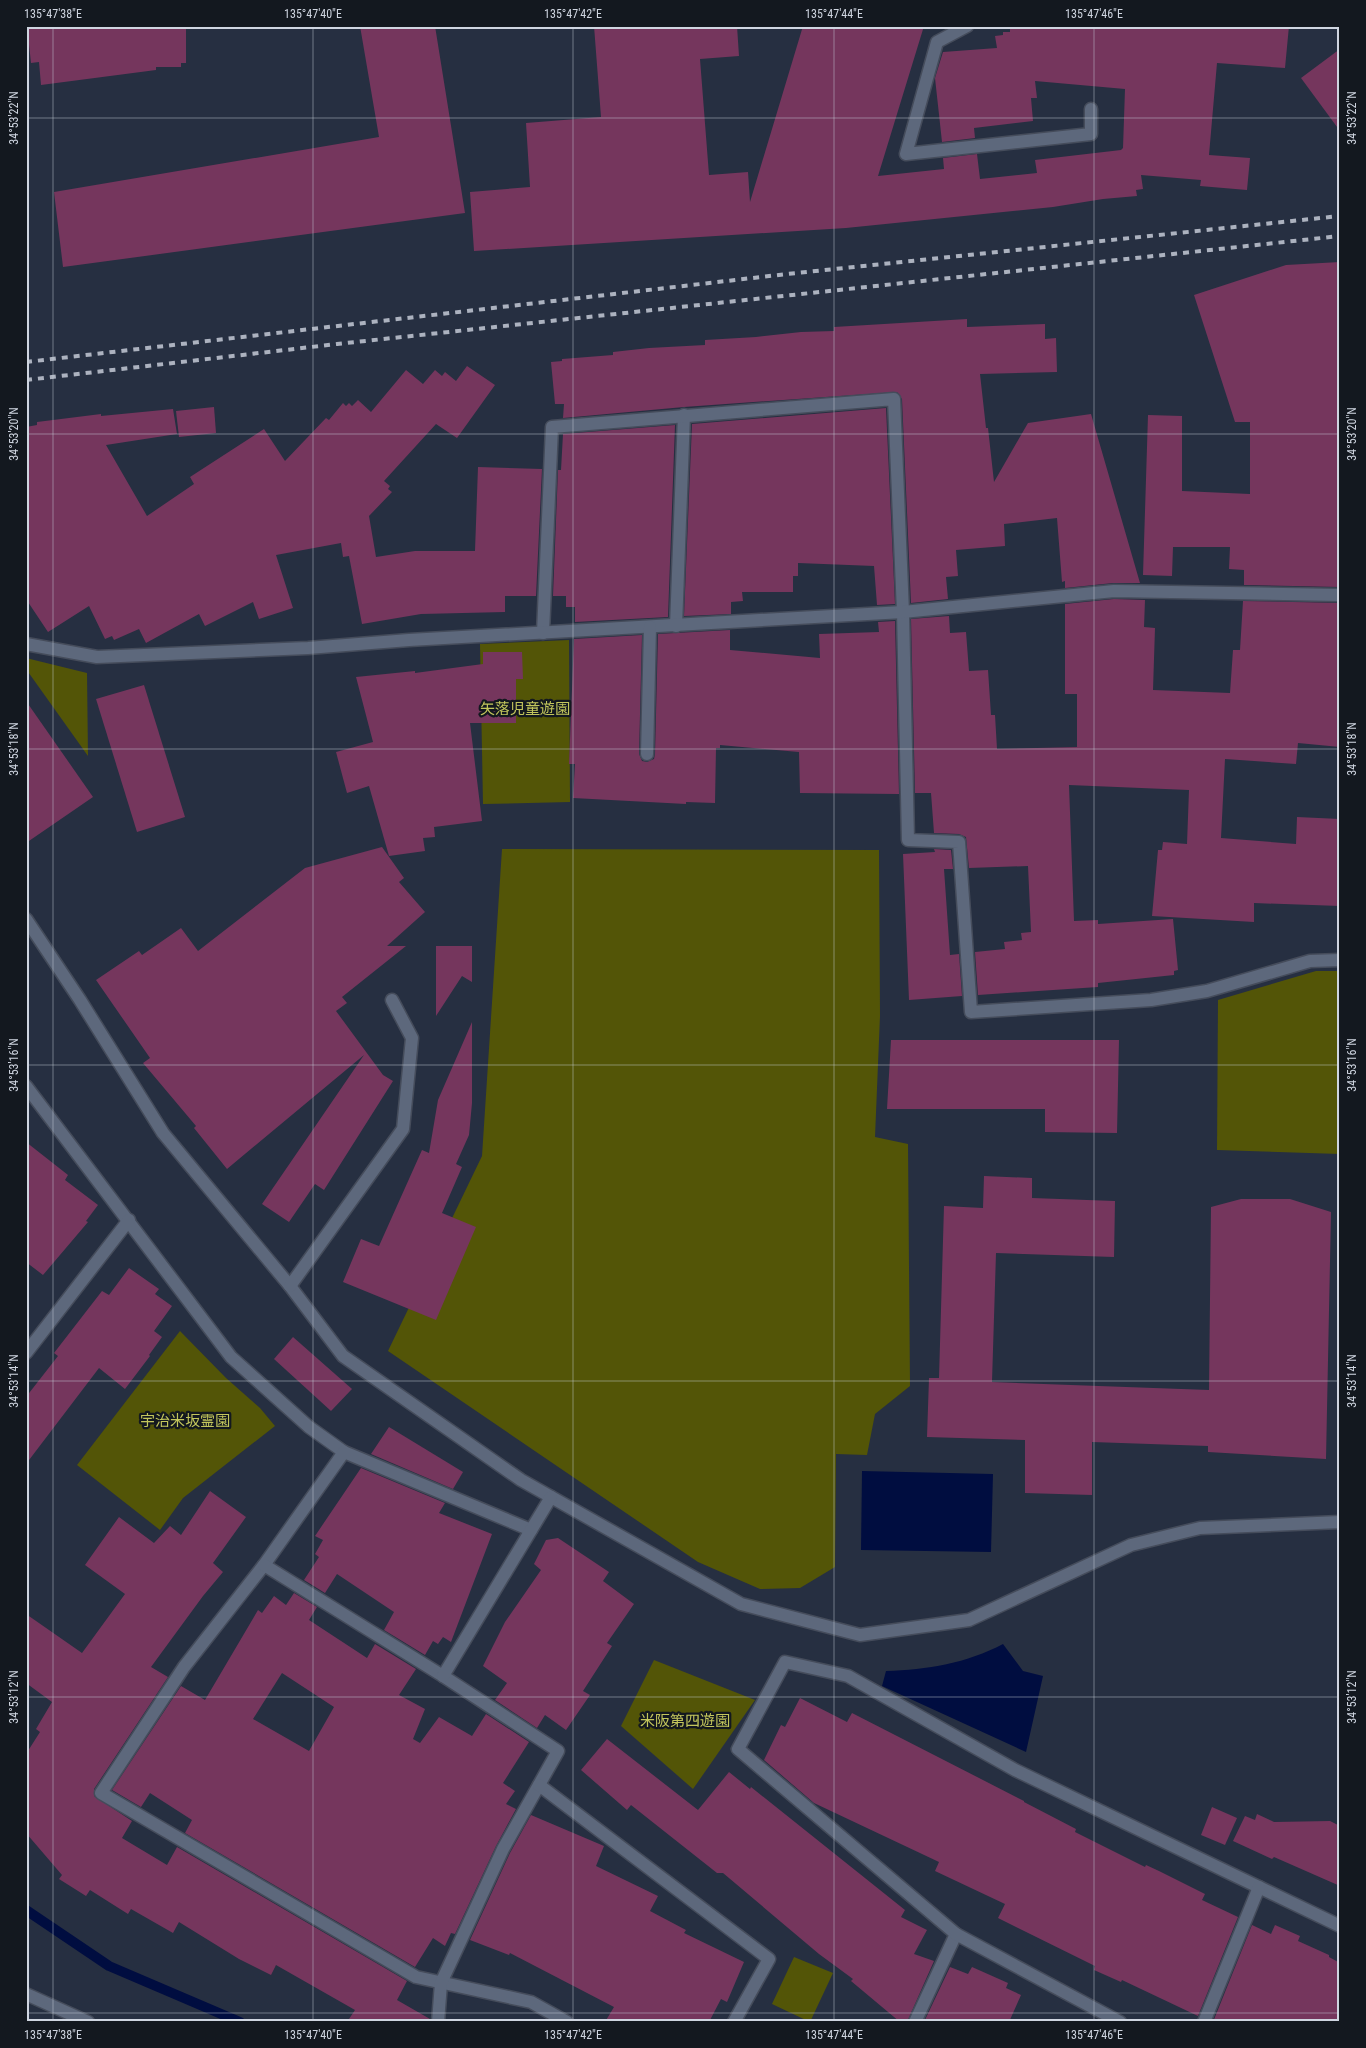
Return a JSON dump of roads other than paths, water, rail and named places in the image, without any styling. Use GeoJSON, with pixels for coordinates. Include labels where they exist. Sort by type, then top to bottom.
{"type":"FeatureCollection","features":[{"type":"Feature","properties":{"kind":"street"},"geometry":{"type":"LineString","coordinates":[[967,26],[937,42],[906,154],[1091,134],[1091,109]]}},
{"type":"Feature","properties":{"kind":"street"},"geometry":{"type":"LineString","coordinates":[[543,633],[552,427],[894,399],[903,612],[908,840],[959,842],[971,1012],[1151,1000],[1207,991],[1310,961],[1340,960]]}},
{"type":"Feature","properties":{"kind":"street"},"geometry":{"type":"LineString","coordinates":[[676,626],[684,415]]}},
{"type":"Feature","properties":{"kind":"street"},"geometry":{"type":"LineString","coordinates":[[26,644],[97,657],[308,648],[409,640],[903,612],[1114,591],[1340,595]]}},
{"type":"Feature","properties":{"kind":"street"},"geometry":{"type":"LineString","coordinates":[[647,754],[650,627]]}},
{"type":"Feature","properties":{"kind":"street"},"geometry":{"type":"LineString","coordinates":[[26,919],[80,1000],[162,1133],[290,1286],[343,1356],[521,1480],[741,1604],[860,1635],[969,1620],[1131,1545],[1200,1528],[1340,1522]]}},
{"type":"Feature","properties":{"kind":"street"},"geometry":{"type":"LineString","coordinates":[[290,1286],[403,1129],[412,1038],[392,1000]]}},
{"type":"Feature","properties":{"kind":"street"},"geometry":{"type":"LineString","coordinates":[[26,1086],[231,1357],[309,1427],[344,1452],[531,1530]]}},
{"type":"Feature","properties":{"kind":"street"},"geometry":{"type":"LineString","coordinates":[[26,1353],[129,1220]]}},
{"type":"Feature","properties":{"kind":"street"},"geometry":{"type":"LineString","coordinates":[[344,1452],[264,1566],[184,1667],[101,1793],[416,1977],[531,2002],[567,2022]]}},
{"type":"Feature","properties":{"kind":"street"},"geometry":{"type":"LineString","coordinates":[[443,1676],[551,1497]]}},
{"type":"Feature","properties":{"kind":"street"},"geometry":{"type":"LineString","coordinates":[[264,1566],[443,1676],[558,1751],[503,1849],[441,1983],[438,2022]]}},
{"type":"Feature","properties":{"kind":"street"},"geometry":{"type":"LineString","coordinates":[[1120,2022],[956,1934],[738,1749],[785,1662],[848,1676],[1015,1770],[1340,1926]]}},
{"type":"Feature","properties":{"kind":"street"},"geometry":{"type":"LineString","coordinates":[[539,1785],[769,1959],[734,2022]]}},
{"type":"Feature","properties":{"kind":"street"},"geometry":{"type":"LineString","coordinates":[[1204,2022],[1259,1887]]}},
{"type":"Feature","properties":{"kind":"street"},"geometry":{"type":"LineString","coordinates":[[915,2022],[956,1934]]}},
{"type":"Feature","properties":{"kind":"street"},"geometry":{"type":"LineString","coordinates":[[26,1994],[88,2022]]}},
{"type":"Feature","properties":{"kind":"waterway"},"geometry":{"type":"LineString","coordinates":[[26,1910],[109,1966],[240,2022]]}},
{"type":"Feature","properties":{"kind":"railway"},"geometry":{"type":"LineString","coordinates":[[26,362],[787,274],[1340,216]]}},
{"type":"Feature","properties":{"kind":"railway"},"geometry":{"type":"LineString","coordinates":[[26,380],[337,344],[1340,236]]}},
{"type":"Feature","properties":{"kind":"park label","name":"矢落児童遊園"},"geometry":{"type":"Point","coordinates":[525,709]}},
{"type":"Feature","properties":{"kind":"park label","name":"宇治米坂霊園"},"geometry":{"type":"Point","coordinates":[185,1421]}},
{"type":"Feature","properties":{"kind":"park label","name":"米阪第四遊園"},"geometry":{"type":"Point","coordinates":[685,1721]}}]}
